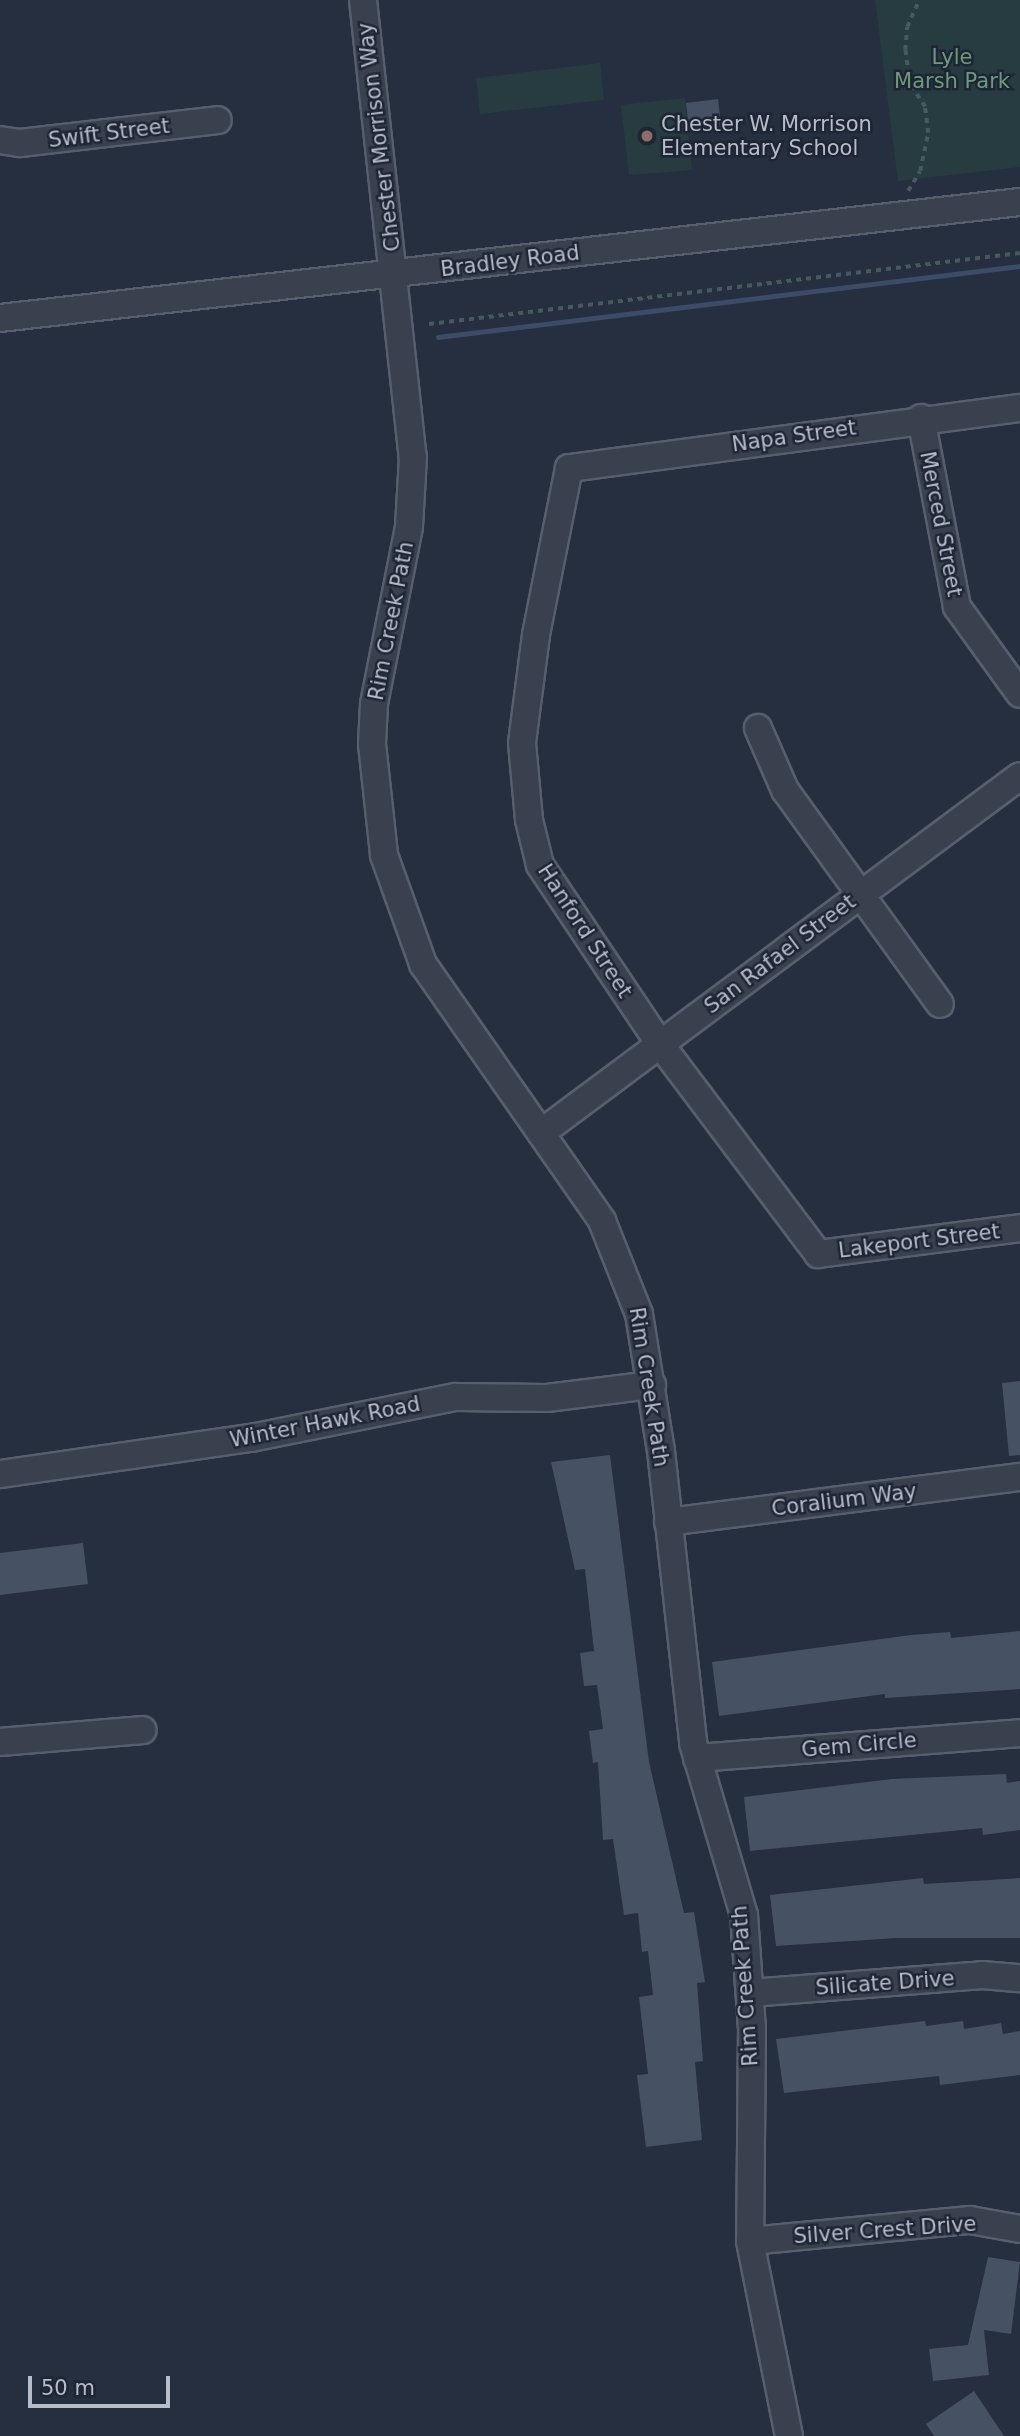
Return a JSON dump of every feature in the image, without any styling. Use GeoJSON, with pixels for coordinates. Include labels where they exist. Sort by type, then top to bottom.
{"type":"FeatureCollection","features":[{"type":"Feature","properties":{"kind":"street","name":"Chester Morrison Way"},"geometry":{"type":"LineString","coordinates":[[363,0],[395,275]]}},
{"type":"Feature","properties":{"kind":"street","name":"Swift Street"},"geometry":{"type":"LineString","coordinates":[[0,140],[20,143],[218,120]]}},
{"type":"Feature","properties":{"kind":"street","name":"Bradley Road"},"geometry":{"type":"LineString","coordinates":[[0,318],[1020,202]]}},
{"type":"Feature","properties":{"kind":"street","name":"Rim Creek Path"},"geometry":{"type":"LineString","coordinates":[[395,275],[413,492],[374,704],[379,825],[395,898],[423,964],[614,1242],[639,1314],[652,1385],[697,1758],[744,1915],[750,1993],[750,2241],[789,2436]]}},
{"type":"Feature","properties":{"kind":"street","name":"Napa Street"},"geometry":{"type":"LineString","coordinates":[[569,468],[921,418],[1020,408]]}},
{"type":"Feature","properties":{"kind":"street","name":"Merced Street"},"geometry":{"type":"LineString","coordinates":[[921,418],[957,607],[1020,694]]}},
{"type":"Feature","properties":{"kind":"street","name":"Hanford Street"},"geometry":{"type":"LineString","coordinates":[[569,468],[536,635],[522,743],[529,821],[540,865],[660,1044],[818,1254]]}},
{"type":"Feature","properties":{"kind":"street"},"geometry":{"type":"LineString","coordinates":[[758,728],[785,790],[862,892],[940,1004]]}},
{"type":"Feature","properties":{"kind":"street","name":"San Rafael Street"},"geometry":{"type":"LineString","coordinates":[[541,1133],[1020,776]]}},
{"type":"Feature","properties":{"kind":"street","name":"Lakeport Street"},"geometry":{"type":"LineString","coordinates":[[818,1254],[1020,1228]]}},
{"type":"Feature","properties":{"kind":"street","name":"Winter Hawk Road"},"geometry":{"type":"LineString","coordinates":[[1,1468],[251,1438],[455,1397],[547,1398],[652,1385]]}},
{"type":"Feature","properties":{"kind":"street","name":"Coralium Way"},"geometry":{"type":"LineString","coordinates":[[668,1522],[1020,1477]]}},
{"type":"Feature","properties":{"kind":"street"},"geometry":{"type":"LineString","coordinates":[[0,1742],[142,1730]]}},
{"type":"Feature","properties":{"kind":"street","name":"Gem Circle"},"geometry":{"type":"LineString","coordinates":[[697,1758],[1020,1732]]}},
{"type":"Feature","properties":{"kind":"street","name":"Silicate Drive"},"geometry":{"type":"LineString","coordinates":[[750,1993],[982,1975],[1020,1978]]}},
{"type":"Feature","properties":{"kind":"street","name":"Silver Crest Drive"},"geometry":{"type":"LineString","coordinates":[[750,2241],[970,2220],[1020,2229]]}},
{"type":"Feature","properties":{"kind":"path"},"geometry":{"type":"LineString","coordinates":[[892,217],[920,171],[928,133],[925,107],[910,86],[905,50],[907,27],[919,0]]}},
{"type":"Feature","properties":{"kind":"path"},"geometry":{"type":"LineString","coordinates":[[429,324],[1020,253]]}},
{"type":"Feature","properties":{"kind":"green space","name":"Lyle Marsh Park"},"geometry":{"type":"Polygon","coordinates":[[[875,0],[1020,0],[1020,167],[898,181],[875,0]]]}},
{"type":"Feature","properties":{"kind":"green space"},"geometry":{"type":"Polygon","coordinates":[[[600,63],[604,100],[480,114],[476,78],[600,63]]]}},
{"type":"Feature","properties":{"kind":"green space"},"geometry":{"type":"Polygon","coordinates":[[[685,98],[692,170],[629,175],[621,105],[685,98]]]}},
{"type":"Feature","properties":{"kind":"building"},"geometry":{"type":"Polygon","coordinates":[[[718,99],[721,125],[689,128],[686,103],[718,99]]]}},
{"type":"Feature","properties":{"kind":"building"},"geometry":{"type":"Polygon","coordinates":[[[1020,1381],[1020,1455],[1009,1456],[1002,1383],[1020,1381]]]}},
{"type":"Feature","properties":{"kind":"building"},"geometry":{"type":"Polygon","coordinates":[[[610,1455],[649,1762],[684,1913],[694,1912],[705,1982],[697,1983],[703,2061],[695,2062],[702,2140],[646,2147],[637,2075],[648,2074],[639,1997],[653,1995],[648,1951],[642,1952],[638,1913],[624,1915],[613,1839],[603,1840],[598,1762],[593,1763],[589,1731],[603,1729],[597,1685],[584,1686],[580,1653],[594,1651],[585,1569],[575,1570],[551,1462],[610,1455]]]}},
{"type":"Feature","properties":{"kind":"building"},"geometry":{"type":"Polygon","coordinates":[[[83,1543],[88,1584],[0,1595],[0,1553],[83,1543]]]}},
{"type":"Feature","properties":{"kind":"building"},"geometry":{"type":"Polygon","coordinates":[[[1020,1631],[1020,1689],[885,1698],[885,1694],[719,1716],[712,1662],[911,1635],[950,1632],[951,1638],[1020,1631]]]}},
{"type":"Feature","properties":{"kind":"building"},"geometry":{"type":"Polygon","coordinates":[[[1006,1774],[1007,1783],[1020,1781],[1020,1830],[983,1835],[982,1828],[750,1851],[744,1797],[892,1779],[1006,1774]]]}},
{"type":"Feature","properties":{"kind":"building"},"geometry":{"type":"Polygon","coordinates":[[[923,1878],[924,1884],[1020,1878],[1020,1938],[896,1938],[776,1946],[770,1895],[923,1878]]]}},
{"type":"Feature","properties":{"kind":"building"},"geometry":{"type":"Polygon","coordinates":[[[925,2021],[926,2026],[963,2021],[964,2029],[1001,2023],[1003,2034],[1020,2031],[1020,2075],[940,2085],[939,2076],[784,2093],[776,2039],[925,2021]]]}},
{"type":"Feature","properties":{"kind":"building"},"geometry":{"type":"Polygon","coordinates":[[[988,2257],[1020,2262],[1011,2334],[984,2330],[989,2375],[933,2381],[929,2349],[968,2345],[988,2257]]]}},
{"type":"Feature","properties":{"kind":"building"},"geometry":{"type":"Polygon","coordinates":[[[974,2391],[1004,2436],[934,2436],[926,2424],[974,2391]]]}},
{"type":"Feature","properties":{"kind":"waterway"},"geometry":{"type":"LineString","coordinates":[[438,337],[1020,266]]}},
{"type":"Feature","properties":{"kind":"place","name":"Chester W. Morrison Elementary School"},"geometry":{"type":"Point","coordinates":[647,136]}}]}
